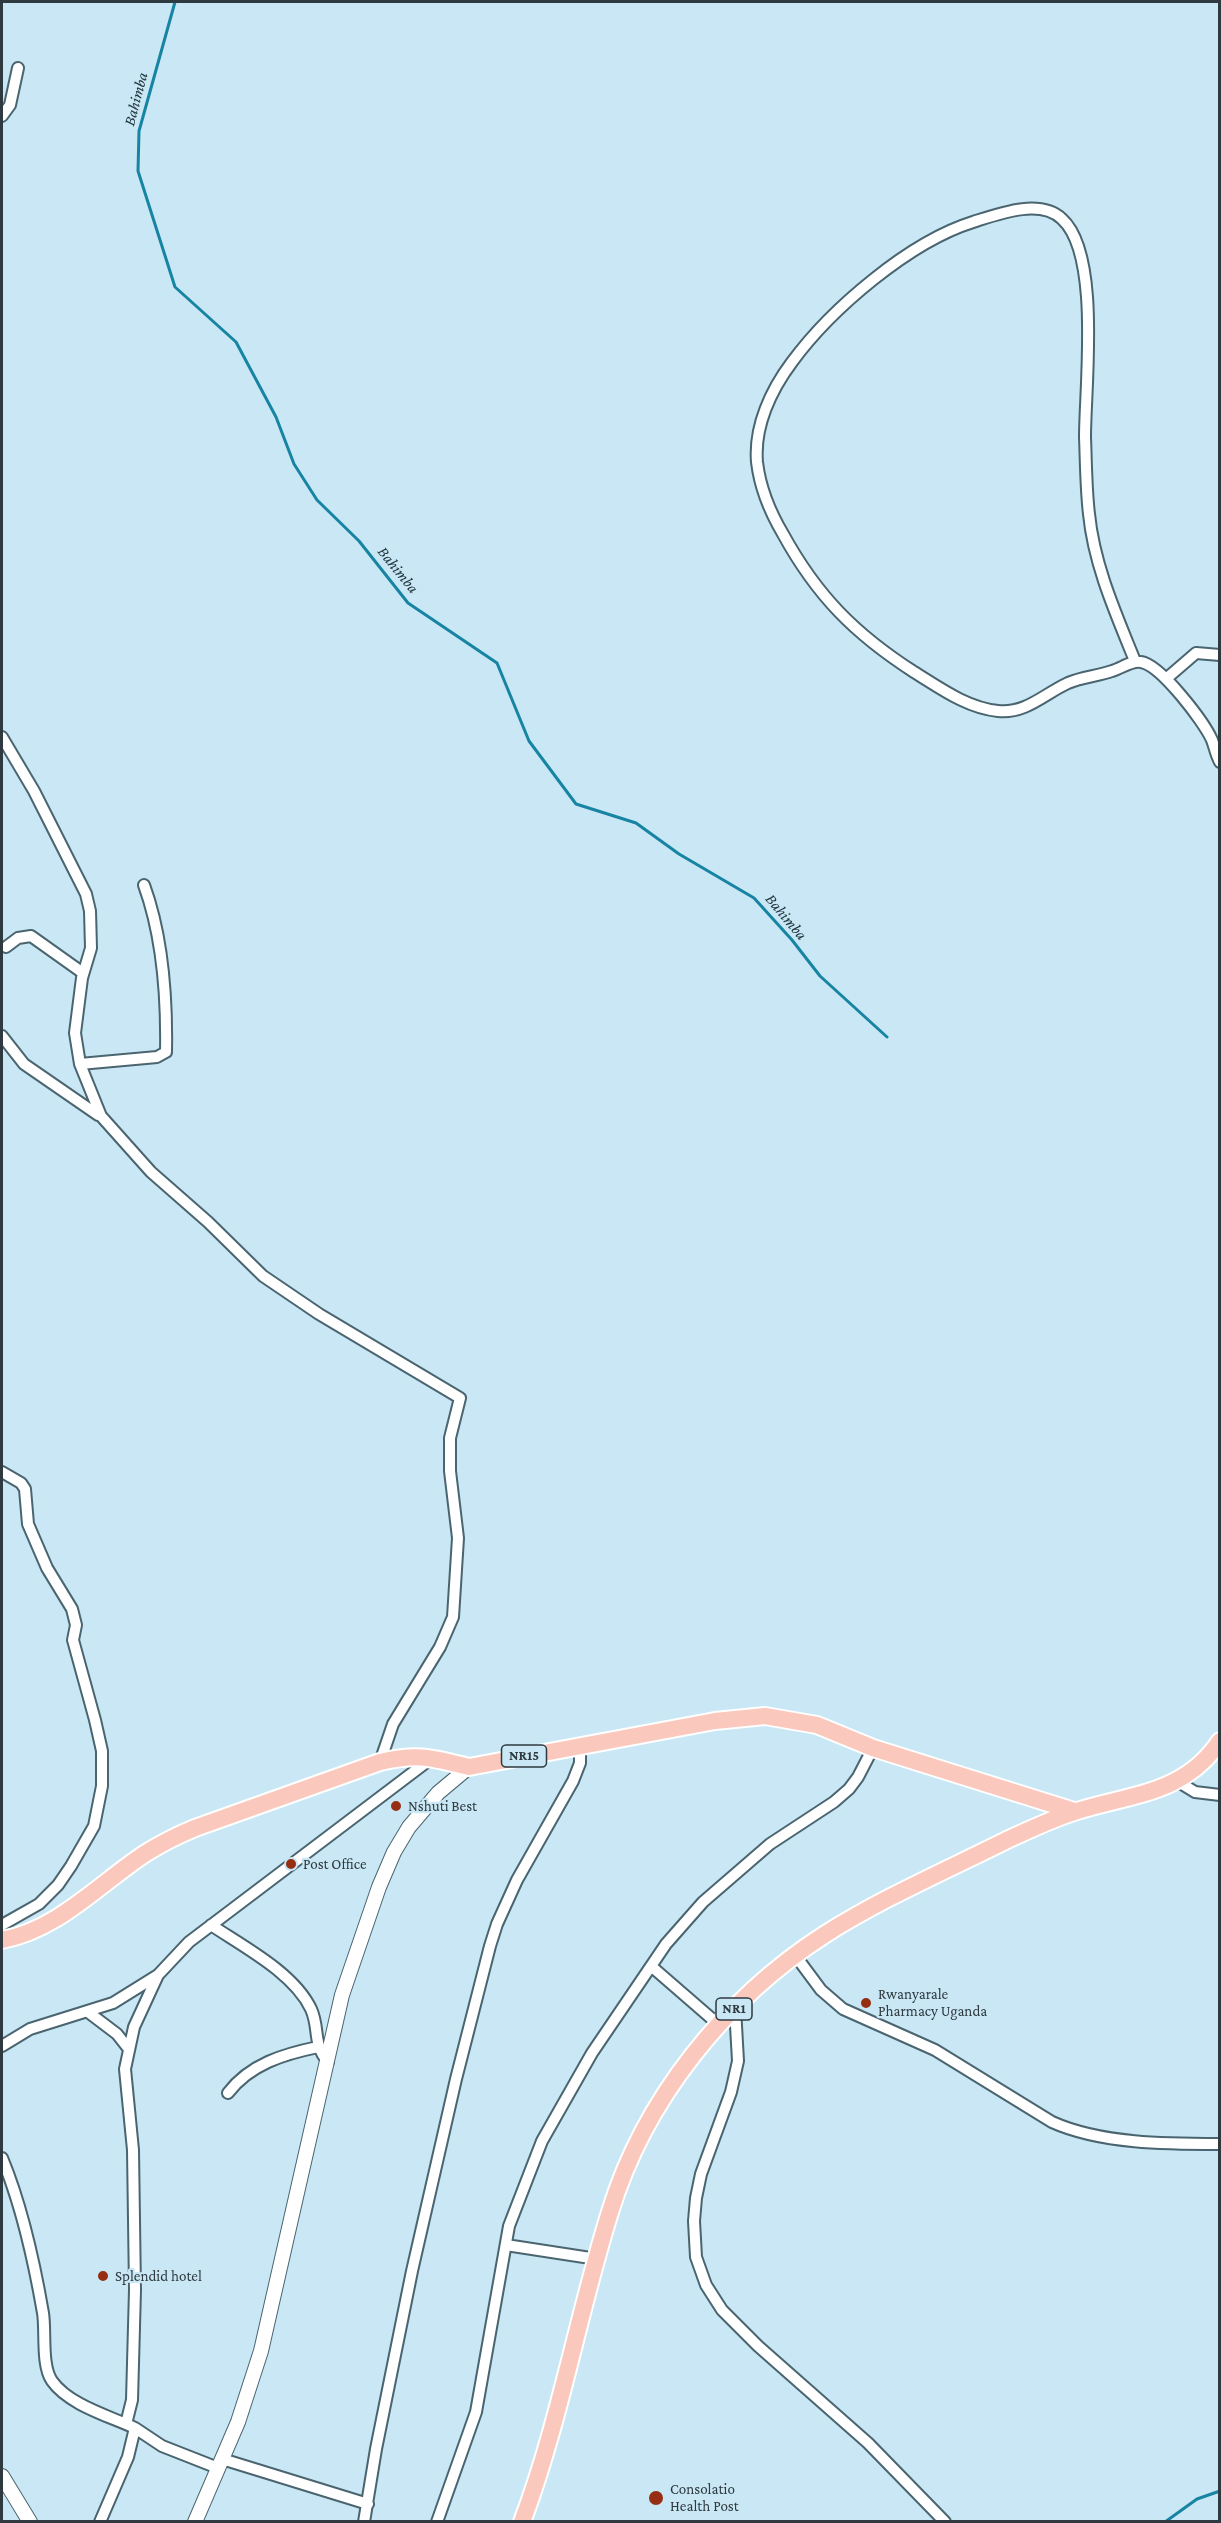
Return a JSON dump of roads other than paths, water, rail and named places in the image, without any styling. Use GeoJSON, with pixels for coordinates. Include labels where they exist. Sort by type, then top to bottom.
{"type":"FeatureCollection","features":[{"type":"Feature","properties":{"kind":"highway","name":"NR15"},"geometry":{"type":"LineString","coordinates":[[2,1940],[20,1936],[53,1920],[170,1839],[380,1762],[404,1756],[433,1757],[469,1767],[715,1721],[765,1716],[817,1725],[873,1748],[1074,1811]]}},
{"type":"Feature","properties":{"kind":"highway","name":"NR1"},"geometry":{"type":"LineString","coordinates":[[522,2522],[539,2470],[620,2182],[645,2128],[667,2091],[719,2025],[795,1955],[824,1935],[901,1892],[1030,1829],[1074,1811],[1149,1793],[1177,1781],[1204,1759],[1220,1741]]}},
{"type":"Feature","properties":{"kind":"street"},"geometry":{"type":"LineString","coordinates":[[2,116],[10,105],[18,68]]}},
{"type":"Feature","properties":{"kind":"street"},"geometry":{"type":"LineString","coordinates":[[1135,661],[1109,595],[1095,549],[1089,514],[1085,436],[1087,313],[1078,242],[1066,223],[1050,211],[1024,210],[998,214],[966,225],[925,245],[885,271],[822,326],[792,361],[778,380],[764,410],[757,459],[764,494],[800,564],[829,603],[884,652],[967,703],[991,711],[1005,712],[1020,709],[1035,704],[1071,681],[1112,671],[1135,661],[1153,666],[1167,678],[1212,739],[1220,762]]}},
{"type":"Feature","properties":{"kind":"street"},"geometry":{"type":"LineString","coordinates":[[1167,678],[1196,653],[1220,655]]}},
{"type":"Feature","properties":{"kind":"street"},"geometry":{"type":"LineString","coordinates":[[2,738],[34,791],[86,894],[90,911],[91,948],[83,973],[75,1033],[80,1064],[101,1116]]}},
{"type":"Feature","properties":{"kind":"street"},"geometry":{"type":"LineString","coordinates":[[80,1064],[157,1057],[166,1052],[162,976],[155,921],[144,885]]}},
{"type":"Feature","properties":{"kind":"street"},"geometry":{"type":"LineString","coordinates":[[6,947],[18,938],[32,936],[83,973]]}},
{"type":"Feature","properties":{"kind":"street"},"geometry":{"type":"LineString","coordinates":[[2,1035],[24,1064],[101,1116],[151,1172],[208,1222],[263,1276],[319,1314],[460,1398],[450,1438],[450,1471],[458,1538],[453,1617],[440,1647],[393,1725],[380,1762]]}},
{"type":"Feature","properties":{"kind":"street"},"geometry":{"type":"LineString","coordinates":[[2,1472],[21,1483],[25,1489],[27,1524],[47,1568],[72,1609],[76,1625],[73,1640],[95,1720],[102,1751],[102,1766],[97,1815],[91,1832],[76,1858],[58,1886],[39,1904],[2,1925]]}},
{"type":"Feature","properties":{"kind":"street"},"geometry":{"type":"LineString","coordinates":[[364,2522],[376,2449],[412,2271],[456,2079],[490,1946],[512,1890],[573,1781],[580,1763],[580,1746]]}},
{"type":"Feature","properties":{"kind":"street"},"geometry":{"type":"LineString","coordinates":[[438,2522],[473,2422],[506,2245],[515,2209],[542,2141],[598,2043],[651,1966],[686,1921],[728,1878],[770,1844],[834,1802],[849,1789],[873,1748]]}},
{"type":"Feature","properties":{"kind":"street"},"geometry":{"type":"LineString","coordinates":[[2,2046],[30,2029],[113,2003],[158,1975],[189,1942],[433,1757]]}},
{"type":"Feature","properties":{"kind":"street"},"geometry":{"type":"LineString","coordinates":[[195,2522],[238,2422],[261,2351],[342,1995],[379,1887],[394,1852],[428,1804],[469,1767]]}},
{"type":"Feature","properties":{"kind":"street"},"geometry":{"type":"LineString","coordinates":[[1177,1781],[1195,1792],[1220,1795]]}},
{"type":"Feature","properties":{"kind":"street"},"geometry":{"type":"LineString","coordinates":[[212,1926],[258,1956],[297,1988],[313,2013],[318,2047],[328,2062]]}},
{"type":"Feature","properties":{"kind":"street"},"geometry":{"type":"LineString","coordinates":[[795,1955],[821,1990],[843,2009],[935,2050],[1052,2122],[1070,2129],[1168,2144],[1220,2144]]}},
{"type":"Feature","properties":{"kind":"street"},"geometry":{"type":"LineString","coordinates":[[651,1966],[719,2025]]}},
{"type":"Feature","properties":{"kind":"street"},"geometry":{"type":"LineString","coordinates":[[100,2522],[128,2457],[133,2391],[135,2290],[133,2150],[125,2069],[134,2027],[158,1975]]}},
{"type":"Feature","properties":{"kind":"street"},"geometry":{"type":"LineString","coordinates":[[735,2008],[738,2061],[731,2092],[701,2174],[696,2198],[694,2221],[696,2257],[706,2285],[722,2310],[758,2346],[868,2443],[945,2522]]}},
{"type":"Feature","properties":{"kind":"street"},"geometry":{"type":"LineString","coordinates":[[88,2012],[117,2034],[128,2048]]}},
{"type":"Feature","properties":{"kind":"street"},"geometry":{"type":"LineString","coordinates":[[228,2093],[246,2075],[264,2064],[279,2057],[318,2047]]}},
{"type":"Feature","properties":{"kind":"street"},"geometry":{"type":"LineString","coordinates":[[2,2158],[23,2225],[35,2274],[44,2316],[45,2344],[51,2380],[60,2389],[96,2412],[131,2426],[162,2446],[368,2504]]}},
{"type":"Feature","properties":{"kind":"street"},"geometry":{"type":"LineString","coordinates":[[506,2245],[597,2259]]}},
{"type":"Feature","properties":{"kind":"street"},"geometry":{"type":"LineString","coordinates":[[2,2476],[30,2522]]}},
{"type":"Feature","properties":{"kind":"waterway","name":"Bahimba"},"geometry":{"type":"LineString","coordinates":[[175,2],[139,131],[138,171],[175,287],[236,342],[276,417],[294,464],[317,500],[359,541],[408,603],[497,663],[529,741],[576,804],[636,823],[679,854],[754,898],[792,940],[820,976],[887,1037]]}},
{"type":"Feature","properties":{"kind":"waterway"},"geometry":{"type":"LineString","coordinates":[[1165,2522],[1197,2499],[1220,2491]]}},
{"type":"Feature","properties":{"kind":"place","name":"Nshuti Best"},"geometry":{"type":"Point","coordinates":[396,1806]}},
{"type":"Feature","properties":{"kind":"place","name":"Post Office"},"geometry":{"type":"Point","coordinates":[291,1864]}},
{"type":"Feature","properties":{"kind":"place","name":"Rwanyarale Pharmacy Uganda"},"geometry":{"type":"Point","coordinates":[866,2003]}},
{"type":"Feature","properties":{"kind":"place","name":"Splendid hotel"},"geometry":{"type":"Point","coordinates":[103,2276]}},
{"type":"Feature","properties":{"kind":"place","name":"Consolatio Health Post"},"geometry":{"type":"Point","coordinates":[656,2498]}}]}
